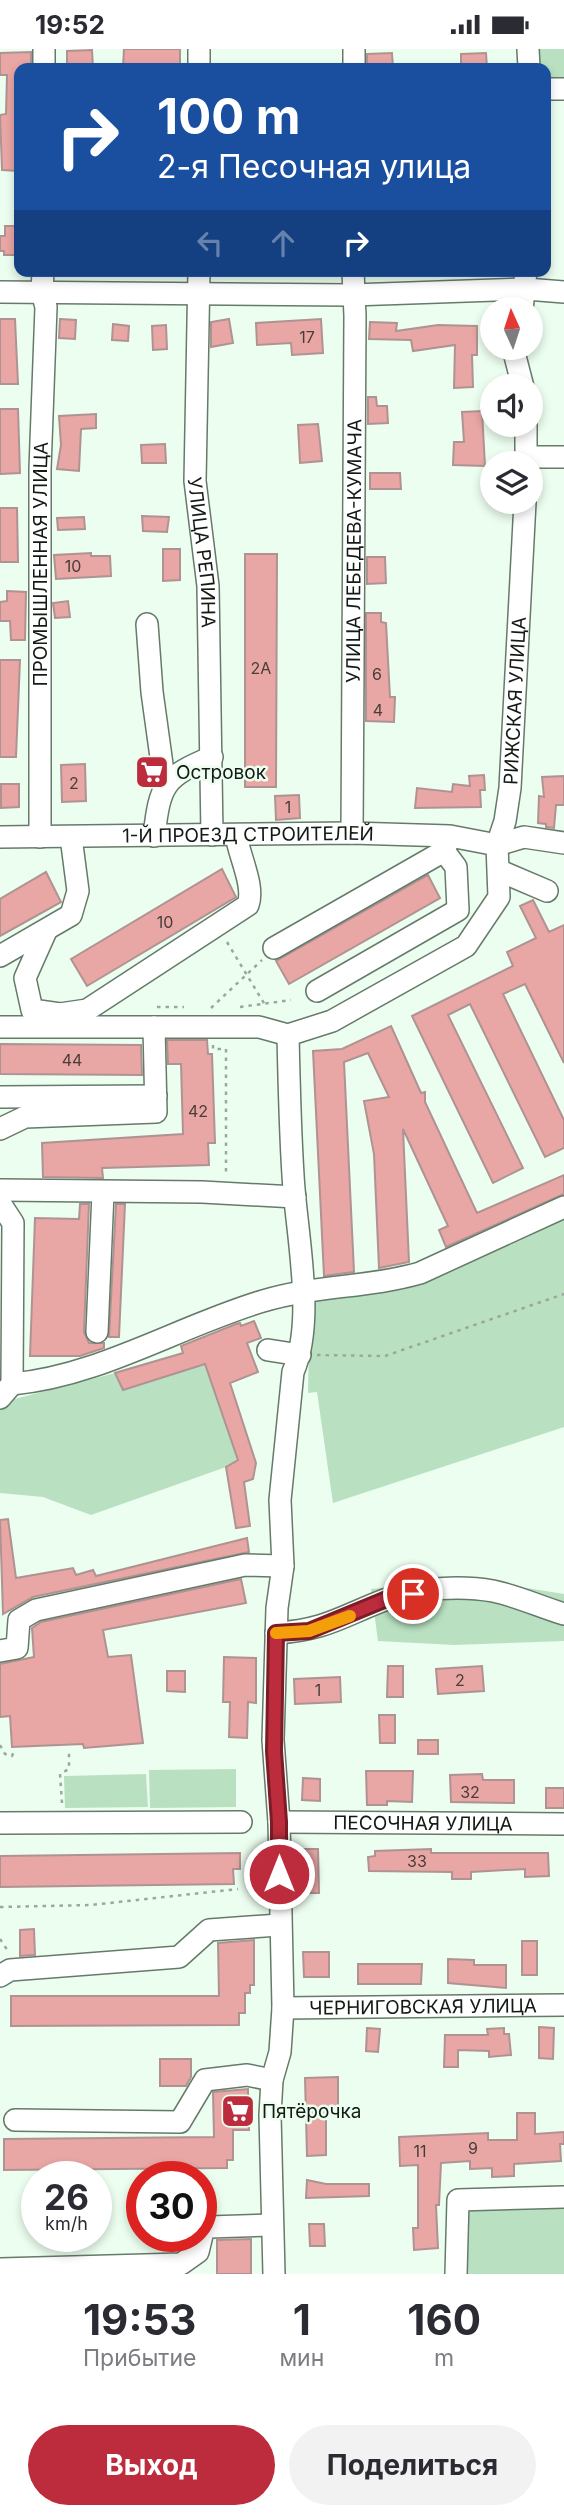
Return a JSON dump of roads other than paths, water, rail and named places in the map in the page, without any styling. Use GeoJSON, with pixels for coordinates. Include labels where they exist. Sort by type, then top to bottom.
{"type":"FeatureCollection","features":[{"type":"Feature","properties":{"kind":"street","name":"УЛИЦА РЕПИНА"},"geometry":{"type":"LineString","coordinates":[[199,277],[195,481],[208,586],[212,835]]}},
{"type":"Feature","properties":{"kind":"street","name":"УЛИЦА ЛЕБЕДЕВА-КУМАЧА"},"geometry":{"type":"LineString","coordinates":[[352,833],[355,316],[353,277]]}},
{"type":"Feature","properties":{"kind":"street"},"geometry":{"type":"LineString","coordinates":[[0,292],[42,282],[199,294],[352,295],[524,290],[564,292]]}},
{"type":"Feature","properties":{"kind":"street","name":"ПРОМЫШЛЕННАЯ УЛИЦА"},"geometry":{"type":"LineString","coordinates":[[40,837],[40,469],[46,307],[42,282]]}},
{"type":"Feature","properties":{"kind":"street"},"geometry":{"type":"LineString","coordinates":[[543,459],[564,457]]}},
{"type":"Feature","properties":{"kind":"street","name":"РИЖСКАЯ УЛИЦА"},"geometry":{"type":"LineString","coordinates":[[278,1032],[332,1021],[466,946],[499,897],[497,845],[505,821],[510,788],[524,514]]}},
{"type":"Feature","properties":{"kind":"street"},"geometry":{"type":"LineString","coordinates":[[147,624],[152,692],[165,786]]}},
{"type":"Feature","properties":{"kind":"street"},"geometry":{"type":"LineString","coordinates":[[155,836],[158,805],[165,786],[178,771],[212,757]]}},
{"type":"Feature","properties":{"kind":"street","name":"1-Й ПРОЕЗД СТРОИТЕЛЕЙ"},"geometry":{"type":"LineString","coordinates":[[0,837],[352,833],[447,844],[497,845]]}},
{"type":"Feature","properties":{"kind":"street"},"geometry":{"type":"LineString","coordinates":[[46,931],[25,978],[32,1010],[60,1014],[87,1010],[248,905],[252,894],[239,858],[236,835]]}},
{"type":"Feature","properties":{"kind":"street"},"geometry":{"type":"LineString","coordinates":[[0,956],[71,915],[78,891],[71,837]]}},
{"type":"Feature","properties":{"kind":"street"},"geometry":{"type":"LineString","coordinates":[[497,845],[524,837],[564,843]]}},
{"type":"Feature","properties":{"kind":"street"},"geometry":{"type":"LineString","coordinates":[[271,952],[447,844],[456,867],[458,910],[317,991]]}},
{"type":"Feature","properties":{"kind":"street"},"geometry":{"type":"LineString","coordinates":[[499,871],[547,891]]}},
{"type":"Feature","properties":{"kind":"street"},"geometry":{"type":"LineString","coordinates":[[0,1027],[154,1027],[278,1032],[295,1197],[304,1326],[300,1355],[293,1372],[280,1500],[283,1566],[276,1633],[274,1751],[279,1822],[279,1925],[284,2008],[280,2052],[272,2080],[274,2274]]}},
{"type":"Feature","properties":{"kind":"street"},"geometry":{"type":"LineString","coordinates":[[0,1129],[25,1117],[156,1112],[154,1027]]}},
{"type":"Feature","properties":{"kind":"street"},"geometry":{"type":"LineString","coordinates":[[0,1097],[156,1096]]}},
{"type":"Feature","properties":{"kind":"street"},"geometry":{"type":"LineString","coordinates":[[0,1190],[202,1192],[295,1197]]}},
{"type":"Feature","properties":{"kind":"street"},"geometry":{"type":"LineString","coordinates":[[97,1332],[103,1193]]}},
{"type":"Feature","properties":{"kind":"street"},"geometry":{"type":"LineString","coordinates":[[0,1203],[13,1223],[6,1391],[111,1360],[213,1317],[303,1291],[395,1280],[420,1273],[564,1207]]}},
{"type":"Feature","properties":{"kind":"street"},"geometry":{"type":"LineString","coordinates":[[268,1350],[300,1355]]}},
{"type":"Feature","properties":{"kind":"street"},"geometry":{"type":"LineString","coordinates":[[0,1651],[17,1648],[19,1620],[36,1611],[245,1565],[283,1566]]}},
{"type":"Feature","properties":{"kind":"street"},"geometry":{"type":"LineString","coordinates":[[276,1633],[309,1631],[389,1598],[436,1589],[492,1591],[564,1614]]}},
{"type":"Feature","properties":{"kind":"street"},"geometry":{"type":"LineString","coordinates":[[0,1823],[241,1822]]}},
{"type":"Feature","properties":{"kind":"street","name":"ПЕСОЧНАЯ УЛИЦА"},"geometry":{"type":"LineString","coordinates":[[279,1822],[564,1824]]}},
{"type":"Feature","properties":{"kind":"street"},"geometry":{"type":"LineString","coordinates":[[0,1976],[10,1970],[179,1957],[209,1930],[279,1925]]}},
{"type":"Feature","properties":{"kind":"street","name":"ЧЕРНИГОВСКАЯ УЛИЦА"},"geometry":{"type":"LineString","coordinates":[[284,2008],[564,2005]]}},
{"type":"Feature","properties":{"kind":"street"},"geometry":{"type":"LineString","coordinates":[[15,2120],[180,2122],[205,2080],[247,2075],[272,2080]]}},
{"type":"Feature","properties":{"kind":"street"},"geometry":{"type":"LineString","coordinates":[[456,2274],[458,2200],[564,2197]]}},
{"type":"Feature","properties":{"kind":"street"},"geometry":{"type":"LineString","coordinates":[[0,2269],[181,2264],[198,2252],[203,2231],[209,2227],[272,2225]]}},
{"type":"Feature","properties":{"kind":"place","name":"Островок"},"geometry":{"type":"Point","coordinates":[152,772]}},
{"type":"Feature","properties":{"kind":"place","name":"Пятёрочка"},"geometry":{"type":"Point","coordinates":[238,2111]}}]}
